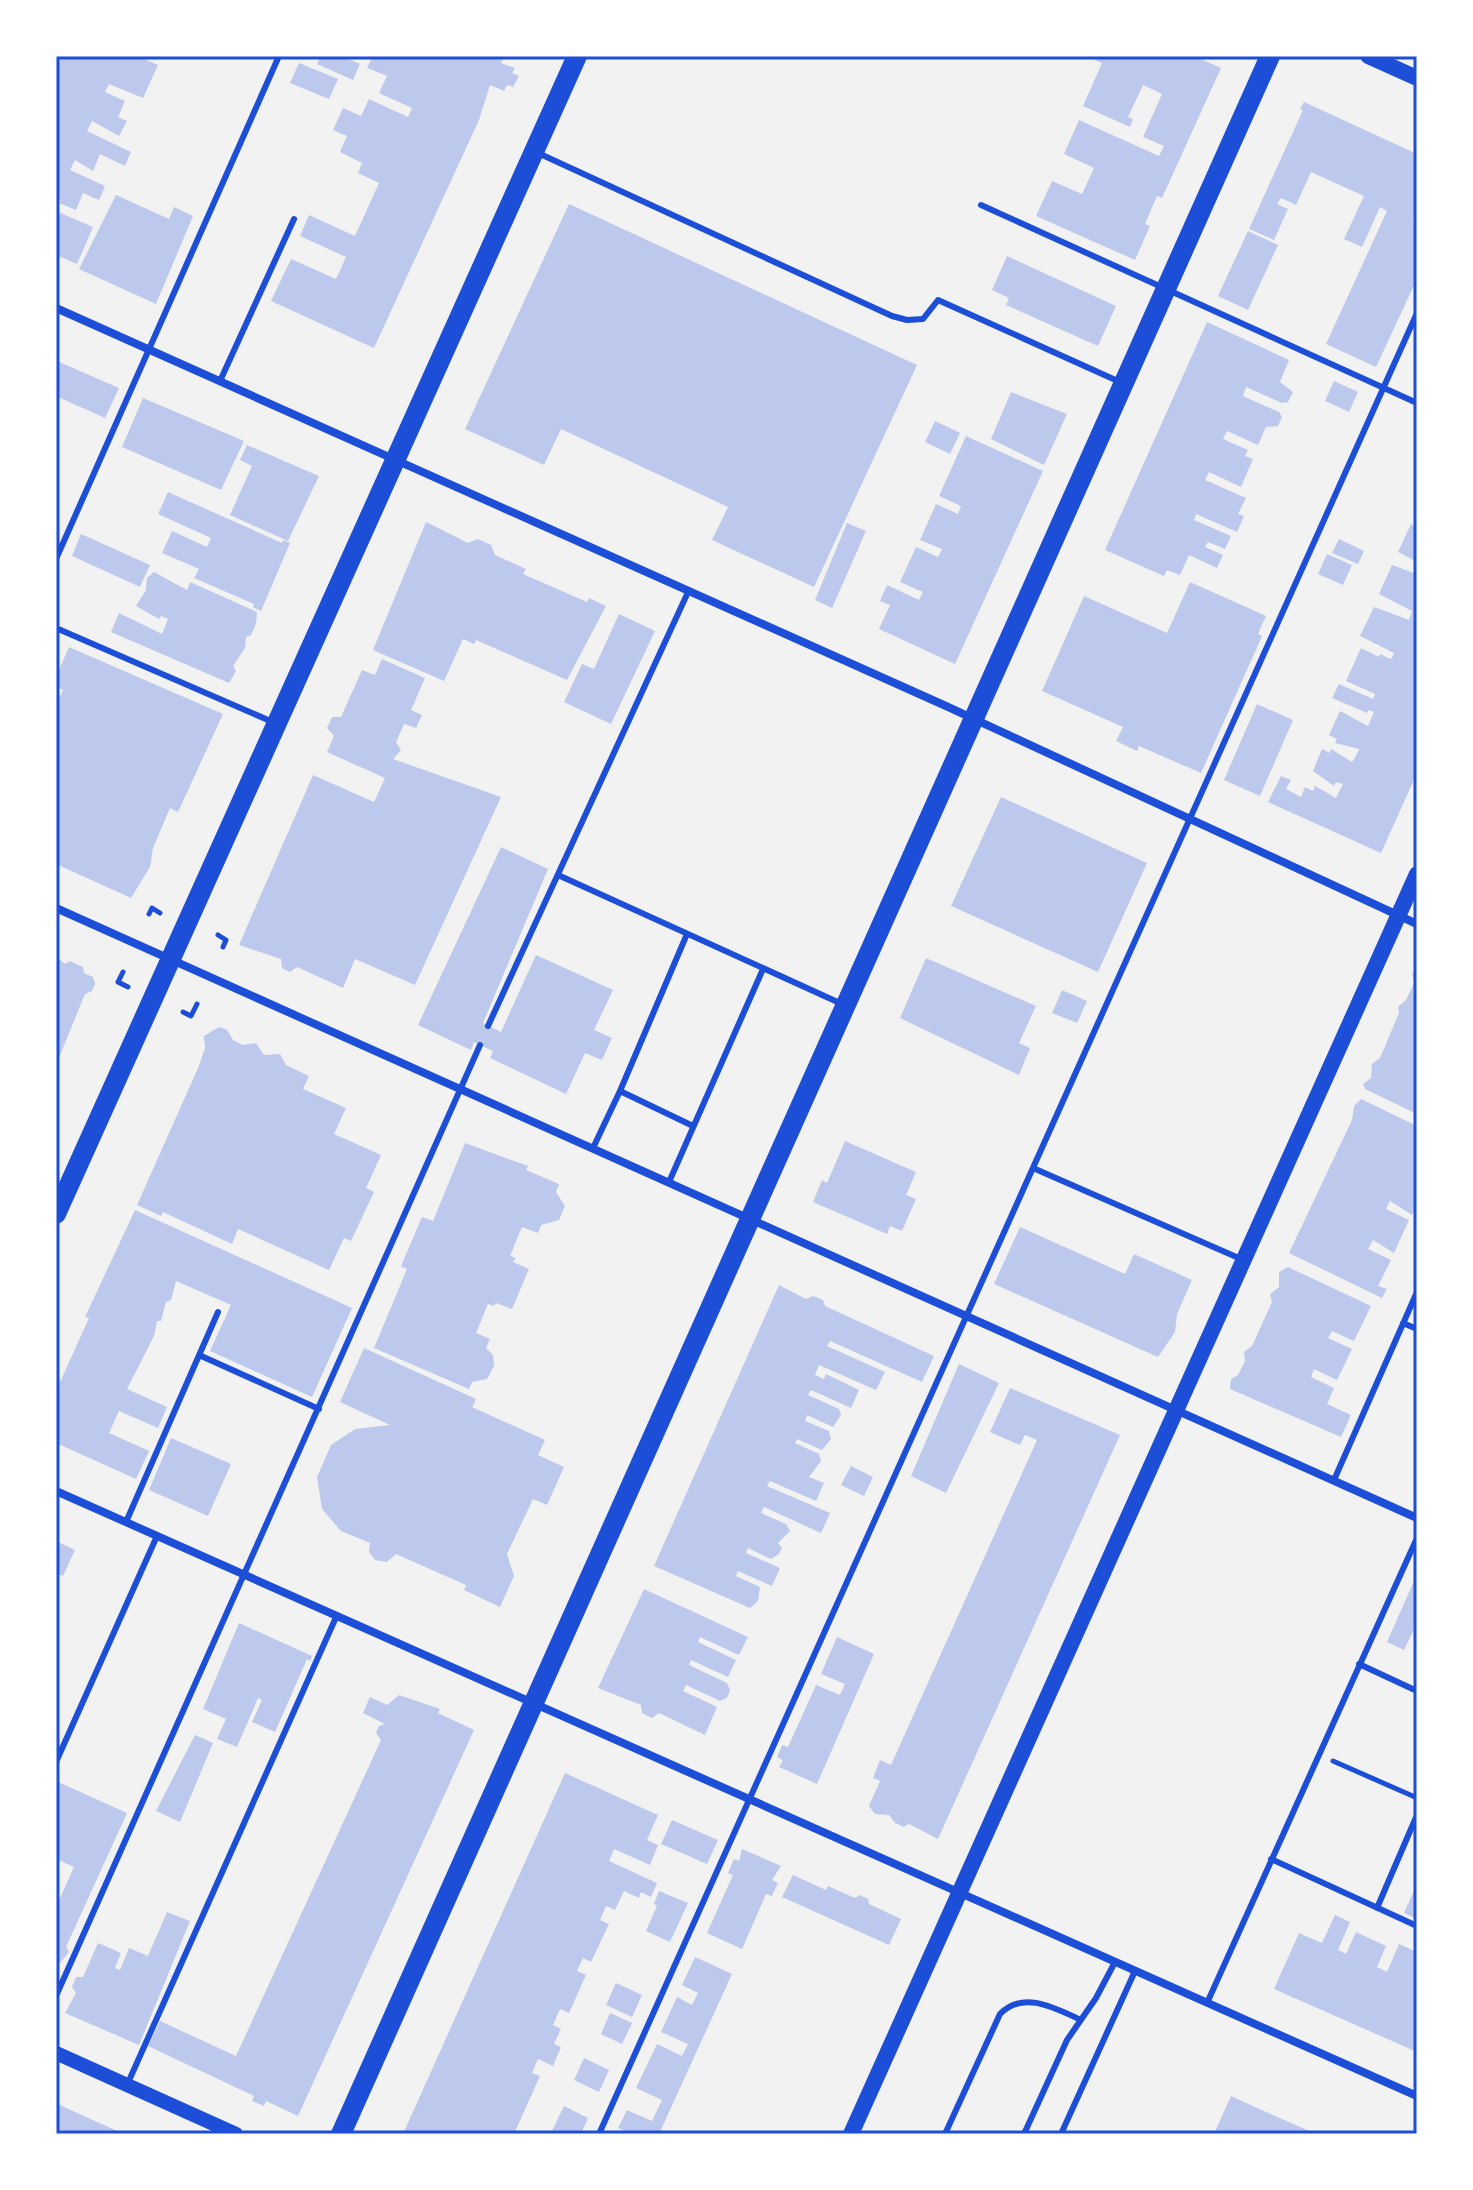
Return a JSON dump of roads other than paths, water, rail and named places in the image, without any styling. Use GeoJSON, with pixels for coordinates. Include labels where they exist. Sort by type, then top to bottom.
{"type":"FeatureCollection","features":[{"type":"Feature","properties":{"kind":"main road"},"geometry":{"type":"LineString","coordinates":[[56,1214],[577,56]]}},
{"type":"Feature","properties":{"kind":"main road"},"geometry":{"type":"LineString","coordinates":[[341,2134],[1270,56]]}},
{"type":"Feature","properties":{"kind":"main road"},"geometry":{"type":"LineString","coordinates":[[1368,56],[1417,78]]}},
{"type":"Feature","properties":{"kind":"main road"},"geometry":{"type":"LineString","coordinates":[[851,2134],[1174,1408],[1417,874]]}},
{"type":"Feature","properties":{"kind":"street"},"geometry":{"type":"LineString","coordinates":[[56,308],[689,590],[1417,924]]}},
{"type":"Feature","properties":{"kind":"street"},"geometry":{"type":"LineString","coordinates":[[56,908],[1417,1518]]}},
{"type":"Feature","properties":{"kind":"street"},"geometry":{"type":"LineString","coordinates":[[56,1491],[1417,2096]]}},
{"type":"Feature","properties":{"kind":"street"},"geometry":{"type":"LineString","coordinates":[[56,2053],[236,2134]]}},
{"type":"Feature","properties":{"kind":"lane"},"geometry":{"type":"LineString","coordinates":[[56,559],[279,56]]}},
{"type":"Feature","properties":{"kind":"lane"},"geometry":{"type":"LineString","coordinates":[[534,151],[892,316],[923,319],[938,300],[1124,384]]}},
{"type":"Feature","properties":{"kind":"lane"},"geometry":{"type":"LineString","coordinates":[[981,205],[1417,403]]}},
{"type":"Feature","properties":{"kind":"lane"},"geometry":{"type":"LineString","coordinates":[[220,381],[294,219]]}},
{"type":"Feature","properties":{"kind":"lane"},"geometry":{"type":"LineString","coordinates":[[599,2134],[1417,313]]}},
{"type":"Feature","properties":{"kind":"lane"},"geometry":{"type":"LineString","coordinates":[[488,1026],[689,590]]}},
{"type":"Feature","properties":{"kind":"lane"},"geometry":{"type":"LineString","coordinates":[[56,628],[275,723]]}},
{"type":"Feature","properties":{"kind":"lane"},"geometry":{"type":"LineString","coordinates":[[558,875],[846,1006]]}},
{"type":"Feature","properties":{"kind":"lane"},"geometry":{"type":"LineString","coordinates":[[593,1148],[687,934]]}},
{"type":"Feature","properties":{"kind":"lane"},"geometry":{"type":"LineString","coordinates":[[669,1182],[763,969]]}},
{"type":"Feature","properties":{"kind":"lane"},"geometry":{"type":"LineString","coordinates":[[56,1996],[480,1045]]}},
{"type":"Feature","properties":{"kind":"lane"},"geometry":{"type":"LineString","coordinates":[[620,1091],[693,1126]]}},
{"type":"Feature","properties":{"kind":"lane"},"geometry":{"type":"LineString","coordinates":[[1033,1168],[1241,1259]]}},
{"type":"Feature","properties":{"kind":"lane"},"geometry":{"type":"LineString","coordinates":[[1334,1480],[1417,1292]]}},
{"type":"Feature","properties":{"kind":"lane"},"geometry":{"type":"LineString","coordinates":[[126,1522],[218,1312]]}},
{"type":"Feature","properties":{"kind":"lane"},"geometry":{"type":"LineString","coordinates":[[1403,1323],[1417,1329]]}},
{"type":"Feature","properties":{"kind":"lane"},"geometry":{"type":"LineString","coordinates":[[199,1355],[319,1409]]}},
{"type":"Feature","properties":{"kind":"lane"},"geometry":{"type":"LineString","coordinates":[[56,1762],[157,1536]]}},
{"type":"Feature","properties":{"kind":"lane"},"geometry":{"type":"LineString","coordinates":[[1207,2003],[1417,1538]]}},
{"type":"Feature","properties":{"kind":"lane"},"geometry":{"type":"LineString","coordinates":[[127,2085],[337,1615]]}},
{"type":"Feature","properties":{"kind":"lane"},"geometry":{"type":"LineString","coordinates":[[1359,1664],[1417,1691]]}},
{"type":"Feature","properties":{"kind":"lane"},"geometry":{"type":"LineString","coordinates":[[1377,1908],[1417,1815]]}},
{"type":"Feature","properties":{"kind":"lane"},"geometry":{"type":"LineString","coordinates":[[1271,1859],[1417,1926]]}},
{"type":"Feature","properties":{"kind":"lane"},"geometry":{"type":"LineString","coordinates":[[1024,2134],[1052,2068],[1115,1962]]}},
{"type":"Feature","properties":{"kind":"lane"},"geometry":{"type":"LineString","coordinates":[[1061,2134],[1135,1971]]}},
{"type":"Feature","properties":{"kind":"lane"},"geometry":{"type":"LineString","coordinates":[[945,2134],[1000,2014],[1009,2004],[1024,2001],[1049,2005],[1081,2020]]}}]}
